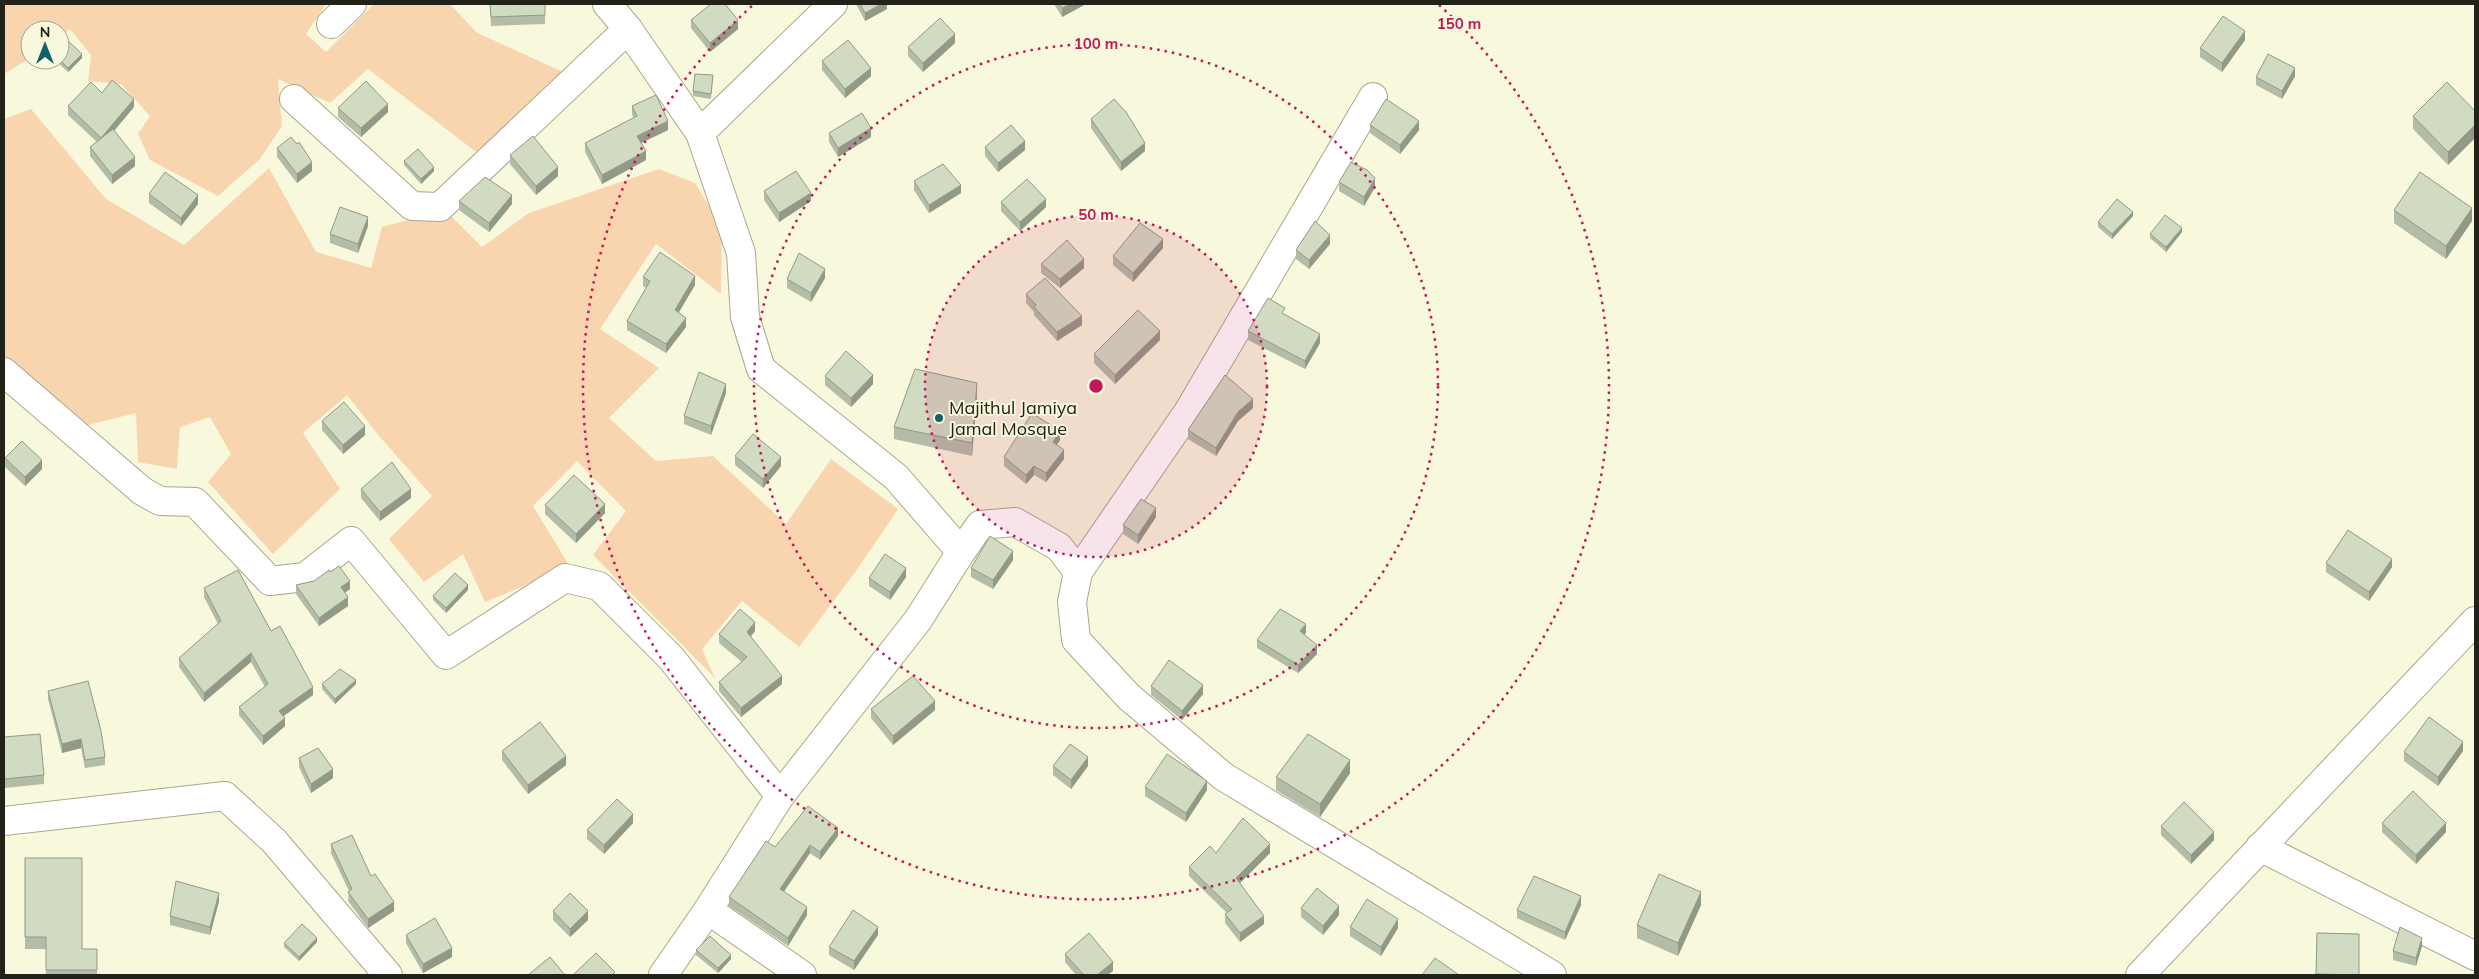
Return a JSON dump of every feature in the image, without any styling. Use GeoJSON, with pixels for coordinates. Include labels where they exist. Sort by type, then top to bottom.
{"type":"FeatureCollection","features":[{"type":"Feature","properties":{"kind":"street"},"geometry":{"type":"LineString","coordinates":[[331,24],[352,4]]}},
{"type":"Feature","properties":{"kind":"street"},"geometry":{"type":"LineString","coordinates":[[607,4],[628,29],[700,133],[741,253],[745,317],[761,369],[896,477],[961,552]]}},
{"type":"Feature","properties":{"kind":"street"},"geometry":{"type":"LineString","coordinates":[[700,133],[833,4]]}},
{"type":"Feature","properties":{"kind":"street"},"geometry":{"type":"LineString","coordinates":[[294,100],[412,206],[440,207],[628,29]]}},
{"type":"Feature","properties":{"kind":"street"},"geometry":{"type":"LineString","coordinates":[[1373,97],[1188,412],[1078,572],[1072,602],[1076,640],[1136,703],[1224,777],[1552,975]]}},
{"type":"Feature","properties":{"kind":"street"},"geometry":{"type":"LineString","coordinates":[[4,372],[142,491],[160,501],[194,502],[270,581],[304,577],[351,541],[446,654],[565,578],[599,586],[671,658],[780,796]]}},
{"type":"Feature","properties":{"kind":"street"},"geometry":{"type":"LineString","coordinates":[[662,975],[708,910],[780,796],[918,620],[980,525],[1015,522],[1059,547],[1078,572]]}},
{"type":"Feature","properties":{"kind":"street"},"geometry":{"type":"LineString","coordinates":[[2140,975],[2475,621]]}},
{"type":"Feature","properties":{"kind":"street"},"geometry":{"type":"LineString","coordinates":[[4,821],[225,796],[274,841],[388,975]]}},
{"type":"Feature","properties":{"kind":"street"},"geometry":{"type":"LineString","coordinates":[[2260,847],[2475,956]]}},
{"type":"Feature","properties":{"kind":"street"},"geometry":{"type":"LineString","coordinates":[[708,910],[802,975]]}},
{"type":"Feature","properties":{"kind":"shaded area"},"geometry":{"type":"Polygon","coordinates":[[[4,4],[326,4],[306,34],[326,52],[374,4],[450,4],[476,32],[565,73],[476,152],[368,69],[330,103],[278,79],[282,126],[260,159],[218,196],[150,160],[138,134],[150,116],[121,84],[88,81],[91,55],[70,29],[70,20],[20,20],[20,64],[4,74],[4,4]]]}},
{"type":"Feature","properties":{"kind":"shaded area"},"geometry":{"type":"Polygon","coordinates":[[[31,109],[106,199],[184,245],[269,168],[316,252],[371,268],[382,227],[408,220],[451,216],[482,247],[529,213],[659,169],[695,183],[722,227],[721,294],[656,244],[600,329],[659,368],[609,418],[656,461],[713,456],[786,524],[831,459],[898,509],[856,571],[799,647],[742,601],[702,649],[715,678],[593,555],[626,511],[577,461],[533,506],[570,567],[485,602],[463,554],[424,582],[389,539],[432,496],[379,436],[347,395],[303,433],[340,489],[273,554],[208,482],[231,454],[210,417],[180,427],[177,469],[138,462],[136,413],[88,425],[4,358],[4,119],[31,109]]]}},
{"type":"Feature","properties":{"kind":"building"},"geometry":{"type":"Polygon","coordinates":[[[490,4],[545,4],[545,15],[491,17],[490,4]]]}},
{"type":"Feature","properties":{"kind":"building"},"geometry":{"type":"Polygon","coordinates":[[[711,4],[725,4],[738,20],[710,43],[691,20],[711,4]]]}},
{"type":"Feature","properties":{"kind":"building"},"geometry":{"type":"Polygon","coordinates":[[[860,4],[881,4],[865,13],[860,4]]]}},
{"type":"Feature","properties":{"kind":"building"},"geometry":{"type":"Polygon","coordinates":[[[1059,4],[1070,4],[1062,8],[1059,4]]]}},
{"type":"Feature","properties":{"kind":"building"},"geometry":{"type":"Polygon","coordinates":[[[2223,16],[2245,31],[2222,63],[2200,48],[2223,16]]]}},
{"type":"Feature","properties":{"kind":"building"},"geometry":{"type":"Polygon","coordinates":[[[940,18],[955,34],[923,63],[908,47],[940,18]]]}},
{"type":"Feature","properties":{"kind":"building"},"geometry":{"type":"Polygon","coordinates":[[[848,40],[871,68],[845,89],[822,61],[848,40]]]}},
{"type":"Feature","properties":{"kind":"building"},"geometry":{"type":"Polygon","coordinates":[[[70,43],[82,54],[70,66],[70,43]]]}},
{"type":"Feature","properties":{"kind":"building"},"geometry":{"type":"Polygon","coordinates":[[[2268,54],[2295,68],[2282,91],[2256,77],[2268,54]]]}},
{"type":"Feature","properties":{"kind":"building"},"geometry":{"type":"Polygon","coordinates":[[[695,74],[713,75],[711,94],[693,91],[695,74]]]}},
{"type":"Feature","properties":{"kind":"building"},"geometry":{"type":"Polygon","coordinates":[[[112,80],[134,99],[101,138],[68,106],[91,82],[102,93],[112,80]]]}},
{"type":"Feature","properties":{"kind":"building"},"geometry":{"type":"Polygon","coordinates":[[[366,81],[388,104],[361,128],[338,108],[366,81]]]}},
{"type":"Feature","properties":{"kind":"building"},"geometry":{"type":"Polygon","coordinates":[[[2447,82],[2475,111],[2475,125],[2448,152],[2413,116],[2447,82]]]}},
{"type":"Feature","properties":{"kind":"building"},"geometry":{"type":"Polygon","coordinates":[[[656,95],[668,121],[637,136],[646,151],[602,175],[585,143],[637,116],[632,106],[656,95]]]}},
{"type":"Feature","properties":{"kind":"building"},"geometry":{"type":"Polygon","coordinates":[[[1114,99],[1126,112],[1145,143],[1121,162],[1091,119],[1114,99]]]}},
{"type":"Feature","properties":{"kind":"building"},"geometry":{"type":"Polygon","coordinates":[[[1386,99],[1419,121],[1400,145],[1370,125],[1386,99]]]}},
{"type":"Feature","properties":{"kind":"building"},"geometry":{"type":"Polygon","coordinates":[[[862,113],[871,128],[838,148],[829,133],[862,113]]]}},
{"type":"Feature","properties":{"kind":"building"},"geometry":{"type":"Polygon","coordinates":[[[1011,125],[1025,141],[998,163],[985,147],[1011,125]]]}},
{"type":"Feature","properties":{"kind":"building"},"geometry":{"type":"Polygon","coordinates":[[[113,129],[135,157],[112,175],[90,147],[113,129]]]}},
{"type":"Feature","properties":{"kind":"building"},"geometry":{"type":"Polygon","coordinates":[[[533,136],[558,167],[536,186],[510,155],[533,136]]]}},
{"type":"Feature","properties":{"kind":"building"},"geometry":{"type":"Polygon","coordinates":[[[291,137],[297,144],[299,142],[312,162],[297,174],[277,148],[291,137]]]}},
{"type":"Feature","properties":{"kind":"building"},"geometry":{"type":"Polygon","coordinates":[[[418,149],[434,167],[421,179],[404,161],[418,149]]]}},
{"type":"Feature","properties":{"kind":"building"},"geometry":{"type":"Polygon","coordinates":[[[1351,162],[1367,170],[1375,178],[1364,197],[1339,182],[1351,162]]]}},
{"type":"Feature","properties":{"kind":"building"},"geometry":{"type":"Polygon","coordinates":[[[943,164],[961,185],[929,205],[914,181],[943,164]]]}},
{"type":"Feature","properties":{"kind":"building"},"geometry":{"type":"Polygon","coordinates":[[[796,171],[811,193],[779,213],[764,191],[796,171]]]}},
{"type":"Feature","properties":{"kind":"building"},"geometry":{"type":"Polygon","coordinates":[[[165,172],[198,195],[181,218],[149,194],[165,172]]]}},
{"type":"Feature","properties":{"kind":"building"},"geometry":{"type":"Polygon","coordinates":[[[2420,172],[2472,208],[2446,246],[2394,210],[2420,172]]]}},
{"type":"Feature","properties":{"kind":"building"},"geometry":{"type":"Polygon","coordinates":[[[485,177],[512,195],[489,223],[459,201],[485,177]]]}},
{"type":"Feature","properties":{"kind":"building"},"geometry":{"type":"Polygon","coordinates":[[[1027,179],[1046,199],[1020,222],[1001,202],[1027,179]]]}},
{"type":"Feature","properties":{"kind":"building"},"geometry":{"type":"Polygon","coordinates":[[[2117,199],[2133,212],[2112,234],[2098,222],[2117,199]]]}},
{"type":"Feature","properties":{"kind":"building"},"geometry":{"type":"Polygon","coordinates":[[[340,207],[368,217],[358,244],[330,234],[340,207]]]}},
{"type":"Feature","properties":{"kind":"building"},"geometry":{"type":"Polygon","coordinates":[[[2165,215],[2182,228],[2166,247],[2150,234],[2165,215]]]}},
{"type":"Feature","properties":{"kind":"building"},"geometry":{"type":"Polygon","coordinates":[[[1315,221],[1330,235],[1309,260],[1296,250],[1315,221]]]}},
{"type":"Feature","properties":{"kind":"building"},"geometry":{"type":"Polygon","coordinates":[[[1140,223],[1163,239],[1133,273],[1113,256],[1140,223]]]}},
{"type":"Feature","properties":{"kind":"building"},"geometry":{"type":"Polygon","coordinates":[[[1067,240],[1084,259],[1060,279],[1041,264],[1067,240]]]}},
{"type":"Feature","properties":{"kind":"building"},"geometry":{"type":"Polygon","coordinates":[[[660,252],[695,276],[675,310],[686,318],[666,344],[627,321],[650,281],[643,277],[660,252]]]}},
{"type":"Feature","properties":{"kind":"building"},"geometry":{"type":"Polygon","coordinates":[[[799,253],[825,269],[811,293],[787,279],[799,253]]]}},
{"type":"Feature","properties":{"kind":"building"},"geometry":{"type":"Polygon","coordinates":[[[1045,278],[1082,316],[1057,332],[1034,307],[1036,305],[1026,294],[1045,278]]]}},
{"type":"Feature","properties":{"kind":"building"},"geometry":{"type":"Polygon","coordinates":[[[1268,298],[1285,308],[1282,313],[1320,334],[1305,361],[1248,331],[1268,298]]]}},
{"type":"Feature","properties":{"kind":"building"},"geometry":{"type":"Polygon","coordinates":[[[1138,310],[1160,331],[1115,375],[1094,354],[1138,310]]]}},
{"type":"Feature","properties":{"kind":"building"},"geometry":{"type":"Polygon","coordinates":[[[846,351],[873,375],[851,398],[825,376],[846,351]]]}},
{"type":"Feature","properties":{"kind":"building","name":"Majithul Jamiya Jamal Mosque"},"geometry":{"type":"Polygon","coordinates":[[[915,369],[977,383],[972,443],[894,427],[915,369]]]}},
{"type":"Feature","properties":{"kind":"building"},"geometry":{"type":"Polygon","coordinates":[[[699,372],[726,384],[711,426],[684,416],[699,372]]]}},
{"type":"Feature","properties":{"kind":"building"},"geometry":{"type":"Polygon","coordinates":[[[1225,375],[1253,399],[1238,412],[1216,448],[1188,430],[1225,375]]]}},
{"type":"Feature","properties":{"kind":"building"},"geometry":{"type":"Polygon","coordinates":[[[344,402],[365,426],[343,445],[322,421],[344,402]]]}},
{"type":"Feature","properties":{"kind":"building"},"geometry":{"type":"Polygon","coordinates":[[[1032,413],[1060,431],[1053,442],[1064,450],[1046,473],[1034,466],[1026,475],[1004,457],[1032,413]]]}},
{"type":"Feature","properties":{"kind":"building"},"geometry":{"type":"Polygon","coordinates":[[[753,434],[781,457],[763,479],[735,456],[753,434]]]}},
{"type":"Feature","properties":{"kind":"building"},"geometry":{"type":"Polygon","coordinates":[[[22,441],[42,460],[25,477],[5,458],[22,441]]]}},
{"type":"Feature","properties":{"kind":"building"},"geometry":{"type":"Polygon","coordinates":[[[392,462],[411,489],[380,512],[361,489],[392,462]]]}},
{"type":"Feature","properties":{"kind":"building"},"geometry":{"type":"Polygon","coordinates":[[[574,475],[605,504],[576,534],[545,505],[574,475]]]}},
{"type":"Feature","properties":{"kind":"building"},"geometry":{"type":"Polygon","coordinates":[[[1141,499],[1156,508],[1138,535],[1123,525],[1141,499]]]}},
{"type":"Feature","properties":{"kind":"building"},"geometry":{"type":"Polygon","coordinates":[[[2348,530],[2392,559],[2369,592],[2326,563],[2348,530]]]}},
{"type":"Feature","properties":{"kind":"building"},"geometry":{"type":"Polygon","coordinates":[[[990,536],[1013,551],[993,580],[971,568],[990,536]]]}},
{"type":"Feature","properties":{"kind":"building"},"geometry":{"type":"Polygon","coordinates":[[[885,554],[906,568],[890,592],[869,578],[885,554]]]}},
{"type":"Feature","properties":{"kind":"building"},"geometry":{"type":"Polygon","coordinates":[[[339,566],[350,581],[341,587],[348,597],[319,618],[296,585],[314,581],[329,570],[330,572],[339,566]]]}},
{"type":"Feature","properties":{"kind":"building"},"geometry":{"type":"Polygon","coordinates":[[[238,570],[271,631],[280,626],[313,687],[279,711],[285,718],[263,736],[239,707],[268,684],[251,653],[204,693],[179,658],[221,621],[204,588],[238,570]]]}},
{"type":"Feature","properties":{"kind":"building"},"geometry":{"type":"Polygon","coordinates":[[[455,573],[468,585],[446,608],[433,596],[455,573]]]}},
{"type":"Feature","properties":{"kind":"building"},"geometry":{"type":"Polygon","coordinates":[[[740,609],[755,622],[747,632],[782,676],[741,708],[719,682],[747,657],[719,634],[740,609]]]}},
{"type":"Feature","properties":{"kind":"building"},"geometry":{"type":"Polygon","coordinates":[[[1280,609],[1306,624],[1300,631],[1317,645],[1298,665],[1257,640],[1280,609]]]}},
{"type":"Feature","properties":{"kind":"building"},"geometry":{"type":"Polygon","coordinates":[[[1169,660],[1203,685],[1182,711],[1151,686],[1169,660]]]}},
{"type":"Feature","properties":{"kind":"building"},"geometry":{"type":"Polygon","coordinates":[[[340,669],[356,680],[335,699],[322,684],[340,669]]]}},
{"type":"Feature","properties":{"kind":"building"},"geometry":{"type":"Polygon","coordinates":[[[913,676],[935,701],[893,736],[871,709],[913,676]]]}},
{"type":"Feature","properties":{"kind":"building"},"geometry":{"type":"Polygon","coordinates":[[[88,681],[101,731],[105,757],[85,760],[81,739],[62,744],[48,691],[88,681]]]}},
{"type":"Feature","properties":{"kind":"building"},"geometry":{"type":"Polygon","coordinates":[[[2429,717],[2463,742],[2438,777],[2404,752],[2429,717]]]}},
{"type":"Feature","properties":{"kind":"building"},"geometry":{"type":"Polygon","coordinates":[[[540,722],[566,756],[528,785],[502,751],[540,722]]]}},
{"type":"Feature","properties":{"kind":"building"},"geometry":{"type":"Polygon","coordinates":[[[40,734],[44,775],[4,779],[4,737],[40,734]]]}},
{"type":"Feature","properties":{"kind":"building"},"geometry":{"type":"Polygon","coordinates":[[[1308,734],[1350,760],[1320,804],[1276,777],[1308,734]]]}},
{"type":"Feature","properties":{"kind":"building"},"geometry":{"type":"Polygon","coordinates":[[[1070,744],[1088,757],[1071,780],[1053,766],[1070,744]]]}},
{"type":"Feature","properties":{"kind":"building"},"geometry":{"type":"Polygon","coordinates":[[[318,748],[333,769],[311,784],[299,758],[318,748]]]}},
{"type":"Feature","properties":{"kind":"building"},"geometry":{"type":"Polygon","coordinates":[[[1167,754],[1207,781],[1186,813],[1145,787],[1167,754]]]}},
{"type":"Feature","properties":{"kind":"building"},"geometry":{"type":"Polygon","coordinates":[[[2413,791],[2446,823],[2416,855],[2382,823],[2413,791]]]}},
{"type":"Feature","properties":{"kind":"building"},"geometry":{"type":"Polygon","coordinates":[[[617,799],[633,814],[604,845],[587,830],[617,799]]]}},
{"type":"Feature","properties":{"kind":"building"},"geometry":{"type":"Polygon","coordinates":[[[2184,802],[2214,832],[2191,855],[2161,826],[2184,802]]]}},
{"type":"Feature","properties":{"kind":"building"},"geometry":{"type":"Polygon","coordinates":[[[808,806],[838,828],[820,852],[810,845],[780,889],[807,907],[788,938],[729,897],[766,841],[775,847],[808,806]]]}},
{"type":"Feature","properties":{"kind":"building"},"geometry":{"type":"Polygon","coordinates":[[[1243,818],[1270,844],[1236,878],[1264,916],[1240,933],[1225,914],[1232,909],[1189,867],[1210,846],[1216,853],[1243,818]]]}},
{"type":"Feature","properties":{"kind":"building"},"geometry":{"type":"Polygon","coordinates":[[[352,835],[371,876],[375,874],[394,902],[368,919],[348,892],[352,889],[331,844],[352,835]]]}},
{"type":"Feature","properties":{"kind":"building"},"geometry":{"type":"Polygon","coordinates":[[[25,858],[82,858],[82,949],[97,949],[97,970],[46,970],[46,937],[25,937],[25,858]]]}},
{"type":"Feature","properties":{"kind":"building"},"geometry":{"type":"Polygon","coordinates":[[[1659,874],[1701,892],[1678,943],[1637,925],[1659,874]]]}},
{"type":"Feature","properties":{"kind":"building"},"geometry":{"type":"Polygon","coordinates":[[[1534,876],[1581,896],[1565,932],[1517,910],[1534,876]]]}},
{"type":"Feature","properties":{"kind":"building"},"geometry":{"type":"Polygon","coordinates":[[[176,881],[219,893],[210,927],[170,916],[176,881]]]}},
{"type":"Feature","properties":{"kind":"building"},"geometry":{"type":"Polygon","coordinates":[[[1317,888],[1339,906],[1323,926],[1301,908],[1317,888]]]}},
{"type":"Feature","properties":{"kind":"building"},"geometry":{"type":"Polygon","coordinates":[[[570,893],[588,911],[570,929],[553,911],[570,893]]]}},
{"type":"Feature","properties":{"kind":"building"},"geometry":{"type":"Polygon","coordinates":[[[1367,899],[1398,919],[1381,947],[1350,927],[1367,899]]]}},
{"type":"Feature","properties":{"kind":"building"},"geometry":{"type":"Polygon","coordinates":[[[853,910],[878,927],[854,961],[829,947],[853,910]]]}},
{"type":"Feature","properties":{"kind":"building"},"geometry":{"type":"Polygon","coordinates":[[[435,918],[452,948],[423,964],[406,935],[435,918]]]}},
{"type":"Feature","properties":{"kind":"building"},"geometry":{"type":"Polygon","coordinates":[[[302,924],[317,938],[299,957],[284,943],[302,924]]]}},
{"type":"Feature","properties":{"kind":"building"},"geometry":{"type":"Polygon","coordinates":[[[2400,927],[2422,938],[2416,958],[2393,951],[2400,927]]]}},
{"type":"Feature","properties":{"kind":"building"},"geometry":{"type":"Polygon","coordinates":[[[1089,933],[1113,962],[1097,975],[1084,975],[1065,954],[1089,933]]]}},
{"type":"Feature","properties":{"kind":"building"},"geometry":{"type":"Polygon","coordinates":[[[2317,933],[2359,934],[2359,975],[2316,974],[2317,933]]]}},
{"type":"Feature","properties":{"kind":"building"},"geometry":{"type":"Polygon","coordinates":[[[710,936],[731,955],[718,968],[696,950],[710,936]]]}},
{"type":"Feature","properties":{"kind":"building"},"geometry":{"type":"Polygon","coordinates":[[[596,953],[615,972],[612,975],[573,975],[596,953]]]}},
{"type":"Feature","properties":{"kind":"building"},"geometry":{"type":"Polygon","coordinates":[[[550,957],[565,975],[528,975],[550,957]]]}},
{"type":"Feature","properties":{"kind":"building"},"geometry":{"type":"Polygon","coordinates":[[[1435,958],[1459,975],[1422,975],[1435,958]]]}},
{"type":"Feature","properties":{"kind":"place","name":"Majithul Jamiya Jamal Mosque"},"geometry":{"type":"Point","coordinates":[939,418]}}]}
